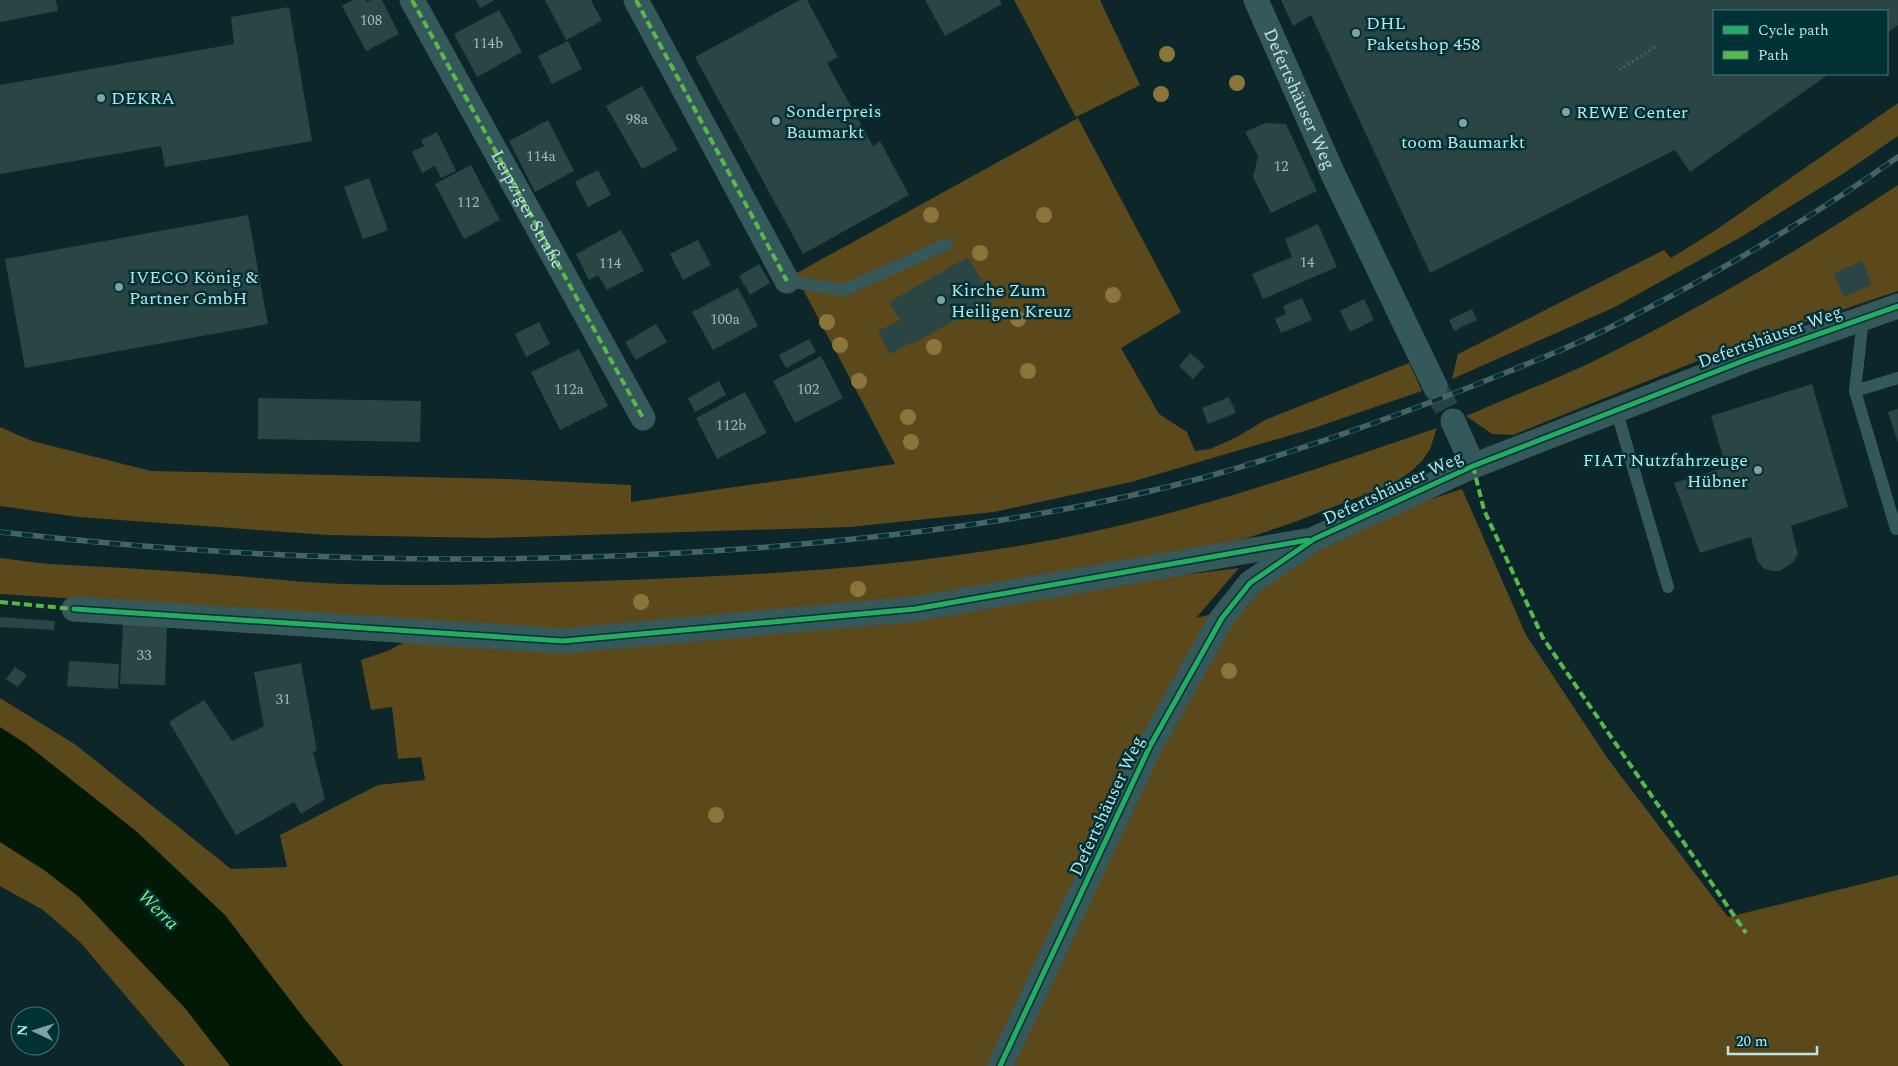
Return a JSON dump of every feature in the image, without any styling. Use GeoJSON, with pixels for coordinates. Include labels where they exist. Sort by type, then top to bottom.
{"type":"FeatureCollection","features":[{"type":"Feature","properties":{"kind":"street","name":"Leipziger Straße"},"geometry":{"type":"LineString","coordinates":[[412,0],[644,418]]}},
{"type":"Feature","properties":{"kind":"street"},"geometry":{"type":"LineString","coordinates":[[636,0],[787,281]]}},
{"type":"Feature","properties":{"kind":"street","name":"Defertshäuser Weg"},"geometry":{"type":"LineString","coordinates":[[1256,0],[1333,174],[1435,386]]}},
{"type":"Feature","properties":{"kind":"street","name":"Defertshäuser Weg"},"geometry":{"type":"LineString","coordinates":[[1000,1066],[1150,746],[1222,618],[1250,584],[1314,539],[1473,466],[1748,359],[1898,306]]}},
{"type":"Feature","properties":{"kind":"street","name":"Defertshäuser Weg"},"geometry":{"type":"LineString","coordinates":[[1453,421],[1473,466]]}},
{"type":"Feature","properties":{"kind":"street"},"geometry":{"type":"LineString","coordinates":[[74,609],[564,641],[914,609],[1314,539]]}},
{"type":"Feature","properties":{"kind":"lane"},"geometry":{"type":"LineString","coordinates":[[787,281],[844,290],[947,244]]}},
{"type":"Feature","properties":{"kind":"lane"},"geometry":{"type":"LineString","coordinates":[[1863,318],[1855,391],[1896,529]]}},
{"type":"Feature","properties":{"kind":"lane"},"geometry":{"type":"LineString","coordinates":[[1855,391],[1898,378]]}},
{"type":"Feature","properties":{"kind":"lane"},"geometry":{"type":"LineString","coordinates":[[1616,410],[1668,587]]}},
{"type":"Feature","properties":{"kind":"path"},"geometry":{"type":"LineString","coordinates":[[1618,70],[1655,47]]}},
{"type":"Feature","properties":{"kind":"shaded area"},"geometry":{"type":"Polygon","coordinates":[[[1014,0],[1100,0],[1140,85],[1076,117],[1014,0]]]}},
{"type":"Feature","properties":{"kind":"shaded area"},"geometry":{"type":"Polygon","coordinates":[[[1898,103],[1898,136],[1841,175],[1741,237],[1613,308],[1452,379],[1458,354],[1664,250],[1671,258],[1713,232],[1898,103]]]}},
{"type":"Feature","properties":{"kind":"shaded area"},"geometry":{"type":"Polygon","coordinates":[[[1078,118],[1181,312],[1121,348],[1159,414],[1187,432],[1195,451],[1210,449],[1237,437],[1265,420],[1409,363],[1422,391],[1308,430],[1131,482],[994,512],[850,527],[488,538],[328,535],[78,517],[0,506],[0,427],[32,441],[151,471],[508,479],[631,485],[631,502],[895,464],[795,274],[1078,118]]]}},
{"type":"Feature","properties":{"kind":"shaded area"},"geometry":{"type":"Polygon","coordinates":[[[1898,185],[1898,291],[1735,346],[1513,435],[1492,434],[1466,416],[1579,368],[1688,312],[1759,272],[1898,185]]]}},
{"type":"Feature","properties":{"kind":"shaded area"},"geometry":{"type":"Polygon","coordinates":[[[1437,428],[1430,449],[1422,461],[1409,473],[1392,484],[1292,523],[1235,542],[947,596],[559,629],[0,594],[0,558],[48,564],[314,583],[408,585],[599,581],[714,576],[886,564],[1000,549],[1106,529],[1249,490],[1437,428]]]}},
{"type":"Feature","properties":{"kind":"shaded area"},"geometry":{"type":"Polygon","coordinates":[[[1462,489],[1526,635],[1608,759],[1728,917],[1898,875],[1898,1066],[185,1066],[80,942],[43,910],[0,886],[0,698],[76,745],[231,869],[287,867],[280,835],[378,785],[425,780],[421,757],[398,759],[392,707],[371,710],[361,660],[390,650],[405,642],[558,652],[1239,568],[1196,618],[1247,605],[1275,576],[1326,544],[1416,504],[1462,489]]]}},
{"type":"Feature","properties":{"kind":"water","name":"Werra"},"geometry":{"type":"Polygon","coordinates":[[[0,727],[25,743],[136,831],[225,915],[343,1066],[230,1066],[184,1007],[79,897],[44,870],[0,842],[0,727]]]}},
{"type":"Feature","properties":{"kind":"building"},"geometry":{"type":"Polygon","coordinates":[[[0,0],[56,0],[58,11],[0,22],[0,0]]]}},
{"type":"Feature","properties":{"kind":"building"},"geometry":{"type":"Polygon","coordinates":[[[353,0],[366,0],[367,2],[382,0],[399,34],[366,51],[342,6],[353,0]]]}},
{"type":"Feature","properties":{"kind":"building"},"geometry":{"type":"Polygon","coordinates":[[[476,0],[495,0],[480,8],[476,0]]]}},
{"type":"Feature","properties":{"kind":"building"},"geometry":{"type":"Polygon","coordinates":[[[545,0],[591,0],[602,21],[566,40],[545,0]]]}},
{"type":"Feature","properties":{"kind":"building"},"geometry":{"type":"Polygon","coordinates":[[[800,0],[807,0],[838,57],[827,63],[873,146],[880,141],[909,195],[803,254],[695,57],[800,0]]]}},
{"type":"Feature","properties":{"kind":"building"},"geometry":{"type":"Polygon","coordinates":[[[925,0],[1000,0],[1002,4],[945,36],[925,0]]]}},
{"type":"Feature","properties":{"kind":"building","name":"REWE Center"},"geometry":{"type":"Polygon","coordinates":[[[1281,0],[1898,0],[1898,25],[1888,32],[1888,10],[1713,10],[1713,75],[1828,75],[1690,172],[1675,150],[1430,273],[1311,15],[1293,26],[1281,0]]]}},
{"type":"Feature","properties":{"kind":"building"},"geometry":{"type":"Polygon","coordinates":[[[289,7],[312,141],[165,167],[161,146],[0,174],[0,85],[234,44],[231,17],[289,7]]]}},
{"type":"Feature","properties":{"kind":"building"},"geometry":{"type":"Polygon","coordinates":[[[499,10],[522,52],[477,77],[454,34],[499,10]]]}},
{"type":"Feature","properties":{"kind":"building"},"geometry":{"type":"Polygon","coordinates":[[[568,41],[582,69],[552,84],[538,56],[568,41]]]}},
{"type":"Feature","properties":{"kind":"building"},"geometry":{"type":"Polygon","coordinates":[[[642,86],[678,150],[642,169],[606,106],[642,86]]]}},
{"type":"Feature","properties":{"kind":"building"},"geometry":{"type":"Polygon","coordinates":[[[548,120],[574,171],[535,192],[509,141],[548,120]]]}},
{"type":"Feature","properties":{"kind":"building"},"geometry":{"type":"Polygon","coordinates":[[[1265,123],[1286,124],[1317,191],[1271,213],[1253,177],[1258,156],[1245,132],[1265,123]]]}},
{"type":"Feature","properties":{"kind":"building"},"geometry":{"type":"Polygon","coordinates":[[[437,132],[456,171],[441,178],[435,166],[422,173],[412,152],[424,146],[421,140],[437,132]]]}},
{"type":"Feature","properties":{"kind":"building"},"geometry":{"type":"Polygon","coordinates":[[[471,165],[500,220],[464,239],[435,184],[471,165]]]}},
{"type":"Feature","properties":{"kind":"building"},"geometry":{"type":"Polygon","coordinates":[[[598,170],[611,195],[588,207],[575,182],[598,170]]]}},
{"type":"Feature","properties":{"kind":"building"},"geometry":{"type":"Polygon","coordinates":[[[369,178],[388,230],[363,239],[344,187],[369,178]]]}},
{"type":"Feature","properties":{"kind":"building"},"geometry":{"type":"Polygon","coordinates":[[[248,215],[268,324],[25,368],[5,259],[248,215]]]}},
{"type":"Feature","properties":{"kind":"building"},"geometry":{"type":"Polygon","coordinates":[[[1318,224],[1337,267],[1263,299],[1252,274],[1292,257],[1285,239],[1318,224]]]}},
{"type":"Feature","properties":{"kind":"building"},"geometry":{"type":"Polygon","coordinates":[[[621,230],[644,271],[607,290],[598,275],[589,280],[576,254],[621,230]]]}},
{"type":"Feature","properties":{"kind":"building"},"geometry":{"type":"Polygon","coordinates":[[[698,240],[711,265],[683,280],[670,254],[698,240]]]}},
{"type":"Feature","properties":{"kind":"building","name":"Kirche Zum Heiligen Kreuz"},"geometry":{"type":"Polygon","coordinates":[[[968,257],[992,299],[913,344],[912,342],[890,354],[878,331],[900,320],[889,302],[968,257]]]}},
{"type":"Feature","properties":{"kind":"building"},"geometry":{"type":"Polygon","coordinates":[[[1862,261],[1872,285],[1843,297],[1834,273],[1862,261]]]}},
{"type":"Feature","properties":{"kind":"building"},"geometry":{"type":"Polygon","coordinates":[[[759,264],[770,283],[750,295],[739,276],[759,264]]]}},
{"type":"Feature","properties":{"kind":"building"},"geometry":{"type":"Polygon","coordinates":[[[738,288],[758,326],[713,350],[692,312],[738,288]]]}},
{"type":"Feature","properties":{"kind":"building"},"geometry":{"type":"Polygon","coordinates":[[[1302,298],[1312,320],[1281,333],[1275,319],[1286,314],[1283,306],[1302,298]]]}},
{"type":"Feature","properties":{"kind":"building"},"geometry":{"type":"Polygon","coordinates":[[[1364,299],[1374,320],[1350,332],[1340,311],[1364,299]]]}},
{"type":"Feature","properties":{"kind":"building"},"geometry":{"type":"Polygon","coordinates":[[[1472,309],[1477,320],[1454,331],[1449,320],[1472,309]]]}},
{"type":"Feature","properties":{"kind":"building"},"geometry":{"type":"Polygon","coordinates":[[[539,322],[550,344],[526,357],[515,334],[539,322]]]}},
{"type":"Feature","properties":{"kind":"building"},"geometry":{"type":"Polygon","coordinates":[[[656,324],[667,342],[636,360],[625,342],[656,324]]]}},
{"type":"Feature","properties":{"kind":"building"},"geometry":{"type":"Polygon","coordinates":[[[809,339],[816,352],[786,368],[779,355],[809,339]]]}},
{"type":"Feature","properties":{"kind":"building"},"geometry":{"type":"Polygon","coordinates":[[[579,349],[608,406],[560,430],[531,372],[579,349]]]}},
{"type":"Feature","properties":{"kind":"building"},"geometry":{"type":"Polygon","coordinates":[[[1190,353],[1205,366],[1193,379],[1179,366],[1190,353]]]}},
{"type":"Feature","properties":{"kind":"building"},"geometry":{"type":"Polygon","coordinates":[[[821,356],[843,398],[795,423],[773,381],[821,356]]]}},
{"type":"Feature","properties":{"kind":"building"},"geometry":{"type":"Polygon","coordinates":[[[719,381],[726,395],[695,412],[688,398],[719,381]]]}},
{"type":"Feature","properties":{"kind":"building"},"geometry":{"type":"Polygon","coordinates":[[[1812,384],[1848,507],[1791,526],[1798,554],[1793,562],[1780,571],[1763,568],[1757,560],[1751,537],[1700,553],[1674,483],[1726,467],[1711,416],[1812,384]]]}},
{"type":"Feature","properties":{"kind":"building"},"geometry":{"type":"Polygon","coordinates":[[[745,392],[767,433],[717,459],[696,418],[745,392]]]}},
{"type":"Feature","properties":{"kind":"building"},"geometry":{"type":"Polygon","coordinates":[[[1229,397],[1236,413],[1208,424],[1202,408],[1229,397]]]}},
{"type":"Feature","properties":{"kind":"building"},"geometry":{"type":"Polygon","coordinates":[[[258,398],[421,401],[420,442],[258,439],[258,398]]]}},
{"type":"Feature","properties":{"kind":"building"},"geometry":{"type":"Polygon","coordinates":[[[1898,409],[1898,443],[1888,412],[1898,409]]]}},
{"type":"Feature","properties":{"kind":"building"},"geometry":{"type":"Polygon","coordinates":[[[0,617],[55,621],[54,630],[0,627],[0,617]]]}},
{"type":"Feature","properties":{"kind":"building"},"geometry":{"type":"Polygon","coordinates":[[[123,624],[167,626],[165,685],[120,684],[123,624]]]}},
{"type":"Feature","properties":{"kind":"building"},"geometry":{"type":"Polygon","coordinates":[[[69,661],[119,664],[118,689],[67,686],[69,661]]]}},
{"type":"Feature","properties":{"kind":"building"},"geometry":{"type":"Polygon","coordinates":[[[301,663],[317,751],[313,752],[325,799],[301,814],[294,802],[236,835],[169,722],[204,700],[232,741],[264,726],[254,672],[301,663]]]}},
{"type":"Feature","properties":{"kind":"building"},"geometry":{"type":"Polygon","coordinates":[[[15,667],[27,675],[18,687],[6,679],[15,667]]]}},
{"type":"Feature","properties":{"kind":"tunnel"},"geometry":{"type":"LineString","coordinates":[[1435,386],[1453,421]]}},
{"type":"Feature","properties":{"kind":"railway"},"geometry":{"type":"LineString","coordinates":[[0,532],[94,542],[283,555],[377,558],[566,558],[661,554],[812,543],[982,523],[1095,503],[1206,477],[1306,447],[1437,400],[1568,347],[1625,320],[1730,263],[1798,223],[1898,157]]}},
{"type":"Feature","properties":{"kind":"marked path"},"geometry":{"type":"LineString","coordinates":[[412,0],[643,418]]}},
{"type":"Feature","properties":{"kind":"marked path"},"geometry":{"type":"LineString","coordinates":[[636,0],[787,281]]}},
{"type":"Feature","properties":{"kind":"marked path"},"geometry":{"type":"LineString","coordinates":[[1473,466],[1484,510],[1543,638],[1746,933]]}},
{"type":"Feature","properties":{"kind":"marked path"},"geometry":{"type":"LineString","coordinates":[[0,602],[74,609]]}},
{"type":"Feature","properties":{"kind":"cycle path"},"geometry":{"type":"LineString","coordinates":[[1000,1066],[1150,746],[1222,618],[1250,583],[1314,539],[1473,466],[1748,359],[1898,306]]}},
{"type":"Feature","properties":{"kind":"cycle path"},"geometry":{"type":"LineString","coordinates":[[74,609],[563,641],[915,609],[1308,540]]}},
{"type":"Feature","properties":{"kind":"place","name":"DHL Paketshop 458"},"geometry":{"type":"Point","coordinates":[1356,33]}},
{"type":"Feature","properties":{"kind":"place","name":"DEKRA"},"geometry":{"type":"Point","coordinates":[101,98]}},
{"type":"Feature","properties":{"kind":"place","name":"REWE Center"},"geometry":{"type":"Point","coordinates":[1566,112]}},
{"type":"Feature","properties":{"kind":"place","name":"Sonderpreis Baumarkt"},"geometry":{"type":"Point","coordinates":[776,121]}},
{"type":"Feature","properties":{"kind":"place","name":"toom Baumarkt"},"geometry":{"type":"Point","coordinates":[1463,123]}},
{"type":"Feature","properties":{"kind":"place","name":"IVECO König & Partner GmbH"},"geometry":{"type":"Point","coordinates":[119,287]}},
{"type":"Feature","properties":{"kind":"place","name":"Kirche Zum Heiligen Kreuz"},"geometry":{"type":"Point","coordinates":[941,300]}},
{"type":"Feature","properties":{"kind":"place","name":"FIAT Nutzfahrzeuge Hübner"},"geometry":{"type":"Point","coordinates":[1758,470]}}]}
